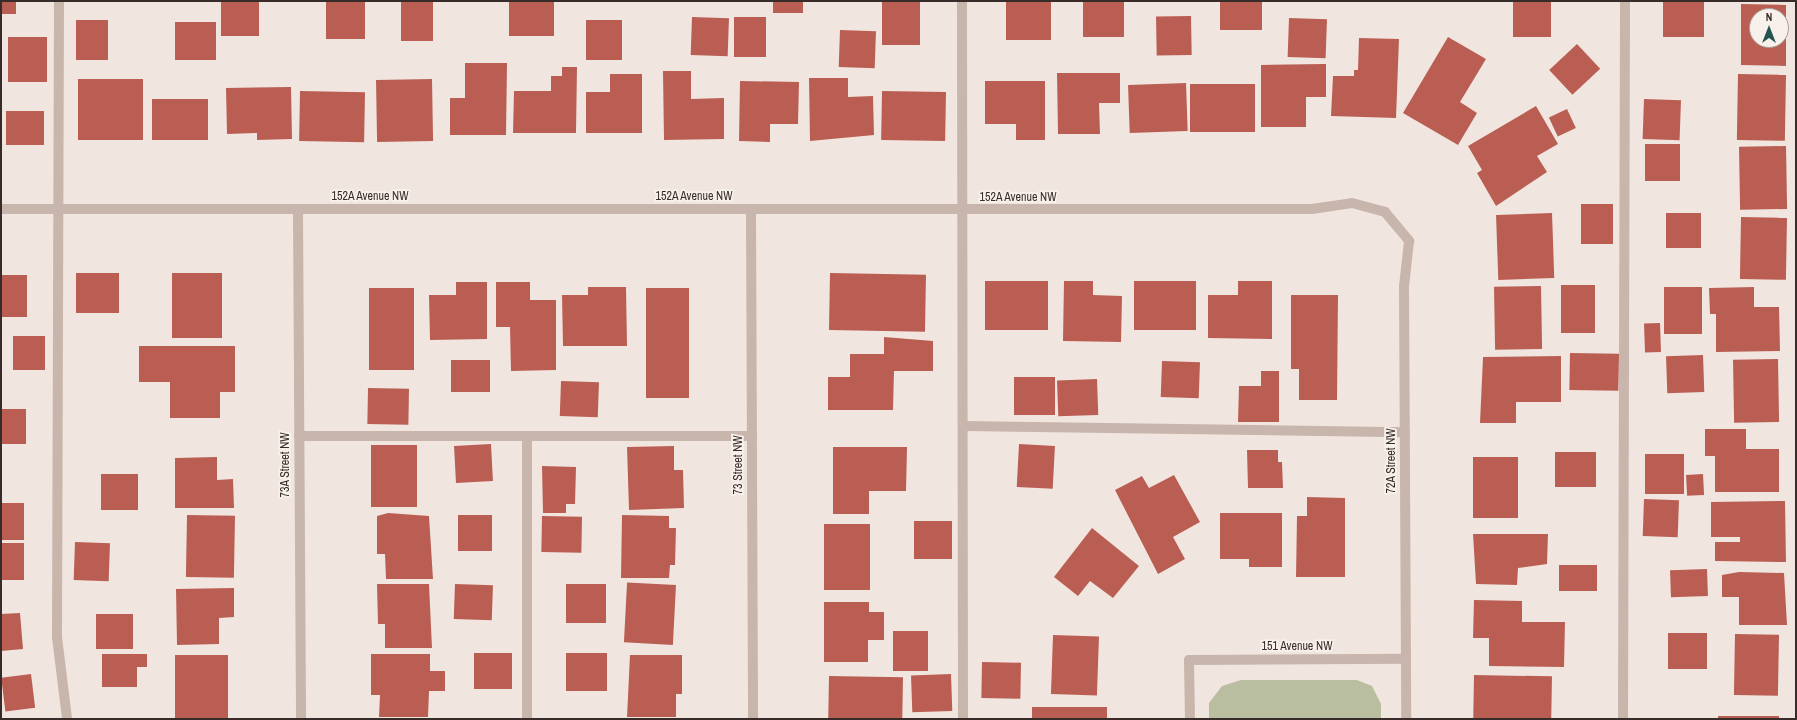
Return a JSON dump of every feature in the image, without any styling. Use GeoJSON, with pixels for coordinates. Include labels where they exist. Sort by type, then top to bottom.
{"type":"FeatureCollection","features":[{"type":"Feature","properties":{"kind":"street"},"geometry":{"type":"LineString","coordinates":[[59,1],[57,637],[67,719]]}},
{"type":"Feature","properties":{"kind":"street"},"geometry":{"type":"LineString","coordinates":[[962,1],[963,719]]}},
{"type":"Feature","properties":{"kind":"street"},"geometry":{"type":"LineString","coordinates":[[1623,719],[1625,1]]}},
{"type":"Feature","properties":{"kind":"street","name":"152A Avenue NW"},"geometry":{"type":"LineString","coordinates":[[1,209],[962,211],[1312,209],[1352,203],[1385,212]]}},
{"type":"Feature","properties":{"kind":"street","name":"73A Street NW"},"geometry":{"type":"LineString","coordinates":[[298,210],[301,719]]}},
{"type":"Feature","properties":{"kind":"street","name":"73 Street NW"},"geometry":{"type":"LineString","coordinates":[[751,210],[753,719]]}},
{"type":"Feature","properties":{"kind":"street","name":"72A Street NW"},"geometry":{"type":"LineString","coordinates":[[1385,212],[1409,241],[1404,286],[1406,719]]}},
{"type":"Feature","properties":{"kind":"street"},"geometry":{"type":"LineString","coordinates":[[962,426],[1404,432]]}},
{"type":"Feature","properties":{"kind":"street"},"geometry":{"type":"LineString","coordinates":[[299,436],[752,436]]}},
{"type":"Feature","properties":{"kind":"street"},"geometry":{"type":"LineString","coordinates":[[527,436],[527,719]]}},
{"type":"Feature","properties":{"kind":"street","name":"151 Avenue NW"},"geometry":{"type":"LineString","coordinates":[[1190,719],[1189,660],[1405,659]]}},
{"type":"Feature","properties":{"kind":"green space"},"geometry":{"type":"Polygon","coordinates":[[[1241,680],[1357,680],[1372,686],[1381,704],[1381,719],[1209,719],[1209,703],[1222,686],[1241,680]]]}},
{"type":"Feature","properties":{"kind":"building"},"geometry":{"type":"Polygon","coordinates":[[[1,1],[16,1],[16,14],[1,14],[1,1]]]}},
{"type":"Feature","properties":{"kind":"building"},"geometry":{"type":"Polygon","coordinates":[[[221,1],[259,1],[259,36],[221,36],[221,1]]]}},
{"type":"Feature","properties":{"kind":"building"},"geometry":{"type":"Polygon","coordinates":[[[326,1],[365,1],[365,39],[326,39],[326,1]]]}},
{"type":"Feature","properties":{"kind":"building"},"geometry":{"type":"Polygon","coordinates":[[[401,1],[433,1],[433,41],[401,41],[401,1]]]}},
{"type":"Feature","properties":{"kind":"building"},"geometry":{"type":"Polygon","coordinates":[[[509,1],[554,1],[554,36],[509,36],[509,1]]]}},
{"type":"Feature","properties":{"kind":"building"},"geometry":{"type":"Polygon","coordinates":[[[773,1],[803,1],[803,13],[773,13],[773,1]]]}},
{"type":"Feature","properties":{"kind":"building"},"geometry":{"type":"Polygon","coordinates":[[[882,1],[920,1],[920,45],[882,45],[882,1]]]}},
{"type":"Feature","properties":{"kind":"building"},"geometry":{"type":"Polygon","coordinates":[[[1006,1],[1051,1],[1051,40],[1006,40],[1006,1]]]}},
{"type":"Feature","properties":{"kind":"building"},"geometry":{"type":"Polygon","coordinates":[[[1083,1],[1124,1],[1124,37],[1083,37],[1083,1]]]}},
{"type":"Feature","properties":{"kind":"building"},"geometry":{"type":"Polygon","coordinates":[[[1220,1],[1262,1],[1262,30],[1220,30],[1220,1]]]}},
{"type":"Feature","properties":{"kind":"building"},"geometry":{"type":"Polygon","coordinates":[[[1513,1],[1551,1],[1551,37],[1513,37],[1513,1]]]}},
{"type":"Feature","properties":{"kind":"building"},"geometry":{"type":"Polygon","coordinates":[[[1663,1],[1704,1],[1704,37],[1663,37],[1663,1]]]}},
{"type":"Feature","properties":{"kind":"building"},"geometry":{"type":"Polygon","coordinates":[[[1741,4],[1786,5],[1786,8],[1749,8],[1749,48],[1786,48],[1786,66],[1741,65],[1741,4]]]}},
{"type":"Feature","properties":{"kind":"building"},"geometry":{"type":"Polygon","coordinates":[[[1191,16],[1192,55],[1157,56],[1156,17],[1191,16]]]}},
{"type":"Feature","properties":{"kind":"building"},"geometry":{"type":"Polygon","coordinates":[[[692,17],[729,18],[728,56],[691,55],[692,17]]]}},
{"type":"Feature","properties":{"kind":"building"},"geometry":{"type":"Polygon","coordinates":[[[734,17],[766,17],[766,57],[734,57],[734,17]]]}},
{"type":"Feature","properties":{"kind":"building"},"geometry":{"type":"Polygon","coordinates":[[[1289,18],[1327,19],[1326,58],[1288,57],[1289,18]]]}},
{"type":"Feature","properties":{"kind":"building"},"geometry":{"type":"Polygon","coordinates":[[[76,20],[108,20],[108,60],[76,60],[76,20]]]}},
{"type":"Feature","properties":{"kind":"building"},"geometry":{"type":"Polygon","coordinates":[[[586,20],[622,20],[622,60],[586,60],[586,20]]]}},
{"type":"Feature","properties":{"kind":"building"},"geometry":{"type":"Polygon","coordinates":[[[175,22],[216,22],[216,60],[175,60],[175,22]]]}},
{"type":"Feature","properties":{"kind":"building"},"geometry":{"type":"Polygon","coordinates":[[[840,30],[876,31],[875,68],[839,67],[840,30]]]}},
{"type":"Feature","properties":{"kind":"building"},"geometry":{"type":"Polygon","coordinates":[[[8,37],[47,37],[47,82],[8,82],[8,37]]]}},
{"type":"Feature","properties":{"kind":"building"},"geometry":{"type":"Polygon","coordinates":[[[1448,37],[1486,59],[1460,102],[1477,113],[1458,145],[1403,113],[1448,37]]]}},
{"type":"Feature","properties":{"kind":"building"},"geometry":{"type":"Polygon","coordinates":[[[1359,38],[1399,39],[1396,118],[1331,116],[1333,76],[1354,76],[1354,70],[1358,70],[1359,38]]]}},
{"type":"Feature","properties":{"kind":"building"},"geometry":{"type":"Polygon","coordinates":[[[1577,44],[1600,69],[1572,95],[1549,70],[1577,44]]]}},
{"type":"Feature","properties":{"kind":"building"},"geometry":{"type":"Polygon","coordinates":[[[465,63],[507,63],[506,135],[450,135],[450,98],[465,98],[465,63]]]}},
{"type":"Feature","properties":{"kind":"building"},"geometry":{"type":"Polygon","coordinates":[[[1326,64],[1326,97],[1306,97],[1306,127],[1261,127],[1261,65],[1326,64]]]}},
{"type":"Feature","properties":{"kind":"building"},"geometry":{"type":"Polygon","coordinates":[[[562,67],[577,67],[576,133],[513,133],[514,91],[551,91],[551,76],[562,76],[562,67]]]}},
{"type":"Feature","properties":{"kind":"building"},"geometry":{"type":"Polygon","coordinates":[[[663,71],[691,71],[691,99],[724,98],[724,139],[664,140],[663,71]]]}},
{"type":"Feature","properties":{"kind":"building"},"geometry":{"type":"Polygon","coordinates":[[[1057,73],[1120,73],[1120,103],[1099,103],[1100,134],[1058,134],[1057,73]]]}},
{"type":"Feature","properties":{"kind":"building"},"geometry":{"type":"Polygon","coordinates":[[[610,74],[642,74],[642,133],[586,133],[586,92],[610,92],[610,74]]]}},
{"type":"Feature","properties":{"kind":"building"},"geometry":{"type":"Polygon","coordinates":[[[1738,74],[1786,75],[1785,141],[1737,140],[1738,74]]]}},
{"type":"Feature","properties":{"kind":"building"},"geometry":{"type":"Polygon","coordinates":[[[809,78],[848,78],[848,97],[873,96],[874,135],[810,141],[809,78]]]}},
{"type":"Feature","properties":{"kind":"building"},"geometry":{"type":"Polygon","coordinates":[[[78,79],[143,79],[143,140],[78,140],[78,79]]]}},
{"type":"Feature","properties":{"kind":"building"},"geometry":{"type":"Polygon","coordinates":[[[432,79],[433,141],[377,142],[376,80],[432,79]]]}},
{"type":"Feature","properties":{"kind":"building"},"geometry":{"type":"Polygon","coordinates":[[[740,81],[799,82],[798,124],[770,124],[770,142],[739,141],[740,81]]]}},
{"type":"Feature","properties":{"kind":"building"},"geometry":{"type":"Polygon","coordinates":[[[985,81],[1045,81],[1045,140],[1016,140],[1016,124],[985,124],[985,81]]]}},
{"type":"Feature","properties":{"kind":"building"},"geometry":{"type":"Polygon","coordinates":[[[1186,83],[1188,131],[1130,133],[1128,85],[1186,83]]]}},
{"type":"Feature","properties":{"kind":"building"},"geometry":{"type":"Polygon","coordinates":[[[1190,84],[1255,84],[1255,132],[1190,132],[1190,84]]]}},
{"type":"Feature","properties":{"kind":"building"},"geometry":{"type":"Polygon","coordinates":[[[291,87],[292,139],[257,140],[257,133],[227,134],[226,88],[291,87]]]}},
{"type":"Feature","properties":{"kind":"building"},"geometry":{"type":"Polygon","coordinates":[[[300,91],[365,92],[364,142],[299,141],[300,91]]]}},
{"type":"Feature","properties":{"kind":"building"},"geometry":{"type":"Polygon","coordinates":[[[882,91],[946,92],[945,141],[881,140],[882,91]]]}},
{"type":"Feature","properties":{"kind":"building"},"geometry":{"type":"Polygon","coordinates":[[[152,99],[208,99],[208,140],[152,140],[152,99]]]}},
{"type":"Feature","properties":{"kind":"building"},"geometry":{"type":"Polygon","coordinates":[[[1644,99],[1681,100],[1680,140],[1643,139],[1644,99]]]}},
{"type":"Feature","properties":{"kind":"building"},"geometry":{"type":"Polygon","coordinates":[[[1536,106],[1558,144],[1537,156],[1547,172],[1496,206],[1477,173],[1482,170],[1468,146],[1536,106]]]}},
{"type":"Feature","properties":{"kind":"building"},"geometry":{"type":"Polygon","coordinates":[[[1567,109],[1576,128],[1558,136],[1549,117],[1567,109]]]}},
{"type":"Feature","properties":{"kind":"building"},"geometry":{"type":"Polygon","coordinates":[[[6,111],[44,111],[44,145],[6,145],[6,111]]]}},
{"type":"Feature","properties":{"kind":"building"},"geometry":{"type":"Polygon","coordinates":[[[1645,144],[1680,144],[1680,181],[1645,181],[1645,144]]]}},
{"type":"Feature","properties":{"kind":"building"},"geometry":{"type":"Polygon","coordinates":[[[1786,146],[1787,209],[1740,210],[1739,147],[1786,146]]]}},
{"type":"Feature","properties":{"kind":"building"},"geometry":{"type":"Polygon","coordinates":[[[1581,204],[1613,204],[1613,244],[1581,244],[1581,204]]]}},
{"type":"Feature","properties":{"kind":"building"},"geometry":{"type":"Polygon","coordinates":[[[1552,213],[1554,278],[1498,280],[1496,215],[1552,213]]]}},
{"type":"Feature","properties":{"kind":"building"},"geometry":{"type":"Polygon","coordinates":[[[1666,213],[1701,213],[1701,248],[1666,248],[1666,213]]]}},
{"type":"Feature","properties":{"kind":"building"},"geometry":{"type":"Polygon","coordinates":[[[1741,217],[1787,218],[1786,280],[1740,279],[1741,217]]]}},
{"type":"Feature","properties":{"kind":"building"},"geometry":{"type":"Polygon","coordinates":[[[76,273],[119,273],[119,313],[76,313],[76,273]]]}},
{"type":"Feature","properties":{"kind":"building"},"geometry":{"type":"Polygon","coordinates":[[[172,273],[222,273],[222,338],[172,338],[172,273]]]}},
{"type":"Feature","properties":{"kind":"building"},"geometry":{"type":"Polygon","coordinates":[[[830,273],[926,275],[925,332],[829,330],[830,273]]]}},
{"type":"Feature","properties":{"kind":"building"},"geometry":{"type":"Polygon","coordinates":[[[1,275],[27,275],[27,317],[1,317],[1,275]]]}},
{"type":"Feature","properties":{"kind":"building"},"geometry":{"type":"Polygon","coordinates":[[[985,281],[1048,281],[1048,330],[985,330],[985,281]]]}},
{"type":"Feature","properties":{"kind":"building"},"geometry":{"type":"Polygon","coordinates":[[[1064,281],[1093,281],[1093,295],[1122,296],[1121,342],[1063,341],[1064,281]]]}},
{"type":"Feature","properties":{"kind":"building"},"geometry":{"type":"Polygon","coordinates":[[[1134,281],[1196,281],[1196,330],[1134,330],[1134,281]]]}},
{"type":"Feature","properties":{"kind":"building"},"geometry":{"type":"Polygon","coordinates":[[[1238,281],[1272,281],[1272,339],[1208,338],[1208,295],[1238,295],[1238,281]]]}},
{"type":"Feature","properties":{"kind":"building"},"geometry":{"type":"Polygon","coordinates":[[[456,282],[487,282],[487,339],[430,340],[429,295],[456,295],[456,282]]]}},
{"type":"Feature","properties":{"kind":"building"},"geometry":{"type":"Polygon","coordinates":[[[496,282],[530,282],[530,300],[556,300],[556,370],[511,371],[510,327],[496,327],[496,282]]]}},
{"type":"Feature","properties":{"kind":"building"},"geometry":{"type":"Polygon","coordinates":[[[1561,285],[1595,285],[1595,333],[1561,333],[1561,285]]]}},
{"type":"Feature","properties":{"kind":"building"},"geometry":{"type":"Polygon","coordinates":[[[1541,286],[1542,349],[1495,350],[1494,287],[1541,286]]]}},
{"type":"Feature","properties":{"kind":"building"},"geometry":{"type":"Polygon","coordinates":[[[588,287],[626,287],[627,346],[563,346],[562,295],[588,295],[588,287]]]}},
{"type":"Feature","properties":{"kind":"building"},"geometry":{"type":"Polygon","coordinates":[[[1664,287],[1702,287],[1702,334],[1664,334],[1664,287]]]}},
{"type":"Feature","properties":{"kind":"building"},"geometry":{"type":"Polygon","coordinates":[[[1754,287],[1754,307],[1779,307],[1780,351],[1716,352],[1716,314],[1710,314],[1709,288],[1754,287]]]}},
{"type":"Feature","properties":{"kind":"building"},"geometry":{"type":"Polygon","coordinates":[[[369,288],[414,288],[414,370],[369,370],[369,288]]]}},
{"type":"Feature","properties":{"kind":"building"},"geometry":{"type":"Polygon","coordinates":[[[646,288],[689,288],[689,398],[646,398],[646,288]]]}},
{"type":"Feature","properties":{"kind":"building"},"geometry":{"type":"Polygon","coordinates":[[[1291,295],[1338,295],[1337,400],[1299,400],[1299,369],[1291,369],[1291,295]]]}},
{"type":"Feature","properties":{"kind":"building"},"geometry":{"type":"Polygon","coordinates":[[[1660,323],[1661,352],[1645,353],[1644,324],[1660,323]]]}},
{"type":"Feature","properties":{"kind":"building"},"geometry":{"type":"Polygon","coordinates":[[[13,336],[45,336],[45,370],[13,370],[13,336]]]}},
{"type":"Feature","properties":{"kind":"building"},"geometry":{"type":"Polygon","coordinates":[[[884,337],[933,341],[933,371],[894,371],[893,410],[828,410],[828,377],[850,377],[850,354],[884,354],[884,337]]]}},
{"type":"Feature","properties":{"kind":"building"},"geometry":{"type":"Polygon","coordinates":[[[139,346],[235,346],[235,392],[220,392],[220,418],[170,418],[170,382],[139,382],[139,346]]]}},
{"type":"Feature","properties":{"kind":"building"},"geometry":{"type":"Polygon","coordinates":[[[1570,353],[1619,354],[1618,391],[1569,390],[1570,353]]]}},
{"type":"Feature","properties":{"kind":"building"},"geometry":{"type":"Polygon","coordinates":[[[1703,355],[1704,392],[1667,393],[1666,356],[1703,355]]]}},
{"type":"Feature","properties":{"kind":"building"},"geometry":{"type":"Polygon","coordinates":[[[1561,356],[1561,402],[1516,402],[1516,423],[1480,423],[1483,357],[1561,356]]]}},
{"type":"Feature","properties":{"kind":"building"},"geometry":{"type":"Polygon","coordinates":[[[1778,359],[1779,422],[1734,423],[1733,360],[1778,359]]]}},
{"type":"Feature","properties":{"kind":"building"},"geometry":{"type":"Polygon","coordinates":[[[451,360],[490,360],[490,392],[451,392],[451,360]]]}},
{"type":"Feature","properties":{"kind":"building"},"geometry":{"type":"Polygon","coordinates":[[[1162,361],[1200,362],[1199,398],[1161,397],[1162,361]]]}},
{"type":"Feature","properties":{"kind":"building"},"geometry":{"type":"Polygon","coordinates":[[[1261,371],[1279,371],[1279,422],[1238,422],[1239,386],[1261,386],[1261,371]]]}},
{"type":"Feature","properties":{"kind":"building"},"geometry":{"type":"Polygon","coordinates":[[[1014,377],[1055,377],[1055,415],[1014,415],[1014,377]]]}},
{"type":"Feature","properties":{"kind":"building"},"geometry":{"type":"Polygon","coordinates":[[[1097,379],[1098,415],[1058,416],[1057,380],[1097,379]]]}},
{"type":"Feature","properties":{"kind":"building"},"geometry":{"type":"Polygon","coordinates":[[[561,381],[599,382],[598,417],[560,416],[561,381]]]}},
{"type":"Feature","properties":{"kind":"building"},"geometry":{"type":"Polygon","coordinates":[[[368,388],[409,389],[408,425],[367,424],[368,388]]]}},
{"type":"Feature","properties":{"kind":"building"},"geometry":{"type":"Polygon","coordinates":[[[1,409],[26,409],[26,444],[1,444],[1,409]]]}},
{"type":"Feature","properties":{"kind":"building"},"geometry":{"type":"Polygon","coordinates":[[[1705,429],[1746,429],[1746,449],[1779,449],[1779,492],[1715,492],[1715,456],[1705,456],[1705,429]]]}},
{"type":"Feature","properties":{"kind":"building"},"geometry":{"type":"Polygon","coordinates":[[[491,444],[493,481],[456,483],[454,446],[491,444]]]}},
{"type":"Feature","properties":{"kind":"building"},"geometry":{"type":"Polygon","coordinates":[[[1019,444],[1055,446],[1053,489],[1017,487],[1019,444]]]}},
{"type":"Feature","properties":{"kind":"building"},"geometry":{"type":"Polygon","coordinates":[[[371,445],[417,445],[417,507],[371,507],[371,445]]]}},
{"type":"Feature","properties":{"kind":"building"},"geometry":{"type":"Polygon","coordinates":[[[674,446],[674,470],[683,470],[684,508],[629,510],[627,447],[674,446]]]}},
{"type":"Feature","properties":{"kind":"building"},"geometry":{"type":"Polygon","coordinates":[[[833,447],[907,447],[906,491],[869,491],[869,514],[833,514],[833,447]]]}},
{"type":"Feature","properties":{"kind":"building"},"geometry":{"type":"Polygon","coordinates":[[[1247,450],[1278,450],[1278,462],[1282,462],[1283,488],[1248,488],[1247,450]]]}},
{"type":"Feature","properties":{"kind":"building"},"geometry":{"type":"Polygon","coordinates":[[[1555,452],[1596,452],[1596,487],[1555,487],[1555,452]]]}},
{"type":"Feature","properties":{"kind":"building"},"geometry":{"type":"Polygon","coordinates":[[[1645,454],[1684,454],[1684,494],[1645,494],[1645,454]]]}},
{"type":"Feature","properties":{"kind":"building"},"geometry":{"type":"Polygon","coordinates":[[[217,457],[217,480],[233,479],[234,508],[175,508],[175,458],[217,457]]]}},
{"type":"Feature","properties":{"kind":"building"},"geometry":{"type":"Polygon","coordinates":[[[1473,457],[1518,457],[1518,518],[1473,518],[1473,457]]]}},
{"type":"Feature","properties":{"kind":"building"},"geometry":{"type":"Polygon","coordinates":[[[542,466],[576,467],[575,504],[566,504],[566,513],[543,513],[542,466]]]}},
{"type":"Feature","properties":{"kind":"building"},"geometry":{"type":"Polygon","coordinates":[[[101,474],[138,474],[138,510],[101,510],[101,474]]]}},
{"type":"Feature","properties":{"kind":"building"},"geometry":{"type":"Polygon","coordinates":[[[1703,474],[1704,495],[1687,496],[1686,475],[1703,474]]]}},
{"type":"Feature","properties":{"kind":"building"},"geometry":{"type":"Polygon","coordinates":[[[1174,475],[1200,522],[1173,537],[1185,559],[1158,574],[1115,490],[1142,476],[1149,488],[1174,475]]]}},
{"type":"Feature","properties":{"kind":"building"},"geometry":{"type":"Polygon","coordinates":[[[1307,497],[1345,498],[1345,577],[1296,577],[1297,516],[1307,516],[1307,497]]]}},
{"type":"Feature","properties":{"kind":"building"},"geometry":{"type":"Polygon","coordinates":[[[1644,499],[1679,500],[1678,537],[1643,536],[1644,499]]]}},
{"type":"Feature","properties":{"kind":"building"},"geometry":{"type":"Polygon","coordinates":[[[1785,501],[1786,562],[1715,561],[1715,542],[1740,542],[1740,537],[1711,537],[1711,502],[1785,501]]]}},
{"type":"Feature","properties":{"kind":"building"},"geometry":{"type":"Polygon","coordinates":[[[1,503],[24,503],[24,540],[1,540],[1,503]]]}},
{"type":"Feature","properties":{"kind":"building"},"geometry":{"type":"Polygon","coordinates":[[[388,513],[429,516],[433,579],[386,579],[385,554],[377,554],[377,516],[388,513]]]}},
{"type":"Feature","properties":{"kind":"building"},"geometry":{"type":"Polygon","coordinates":[[[1220,513],[1282,513],[1282,567],[1249,567],[1249,559],[1220,559],[1220,513]]]}},
{"type":"Feature","properties":{"kind":"building"},"geometry":{"type":"Polygon","coordinates":[[[187,515],[235,516],[234,578],[186,577],[187,515]]]}},
{"type":"Feature","properties":{"kind":"building"},"geometry":{"type":"Polygon","coordinates":[[[458,515],[492,515],[492,551],[458,551],[458,515]]]}},
{"type":"Feature","properties":{"kind":"building"},"geometry":{"type":"Polygon","coordinates":[[[622,515],[669,516],[669,528],[676,528],[675,565],[670,565],[669,578],[621,578],[622,515]]]}},
{"type":"Feature","properties":{"kind":"building"},"geometry":{"type":"Polygon","coordinates":[[[542,516],[582,517],[581,553],[541,552],[542,516]]]}},
{"type":"Feature","properties":{"kind":"building"},"geometry":{"type":"Polygon","coordinates":[[[914,521],[952,521],[952,559],[914,559],[914,521]]]}},
{"type":"Feature","properties":{"kind":"building"},"geometry":{"type":"Polygon","coordinates":[[[824,524],[870,524],[870,590],[824,590],[824,524]]]}},
{"type":"Feature","properties":{"kind":"building"},"geometry":{"type":"Polygon","coordinates":[[[1092,528],[1139,566],[1113,598],[1090,581],[1078,596],[1054,577],[1092,528]]]}},
{"type":"Feature","properties":{"kind":"building"},"geometry":{"type":"Polygon","coordinates":[[[1473,534],[1548,534],[1547,564],[1518,568],[1517,585],[1476,584],[1473,534]]]}},
{"type":"Feature","properties":{"kind":"building"},"geometry":{"type":"Polygon","coordinates":[[[75,542],[110,543],[109,581],[74,580],[75,542]]]}},
{"type":"Feature","properties":{"kind":"building"},"geometry":{"type":"Polygon","coordinates":[[[1,543],[24,543],[24,580],[1,580],[1,543]]]}},
{"type":"Feature","properties":{"kind":"building"},"geometry":{"type":"Polygon","coordinates":[[[1559,565],[1597,565],[1597,591],[1559,591],[1559,565]]]}},
{"type":"Feature","properties":{"kind":"building"},"geometry":{"type":"Polygon","coordinates":[[[1707,569],[1708,596],[1671,597],[1670,570],[1707,569]]]}},
{"type":"Feature","properties":{"kind":"building"},"geometry":{"type":"Polygon","coordinates":[[[1739,572],[1784,573],[1787,625],[1739,625],[1739,597],[1722,597],[1722,575],[1739,572]]]}},
{"type":"Feature","properties":{"kind":"building"},"geometry":{"type":"Polygon","coordinates":[[[627,582],[676,585],[673,645],[624,642],[627,582]]]}},
{"type":"Feature","properties":{"kind":"building"},"geometry":{"type":"Polygon","coordinates":[[[377,584],[429,584],[432,648],[385,648],[385,624],[378,624],[377,584]]]}},
{"type":"Feature","properties":{"kind":"building"},"geometry":{"type":"Polygon","coordinates":[[[455,584],[493,585],[492,620],[454,619],[455,584]]]}},
{"type":"Feature","properties":{"kind":"building"},"geometry":{"type":"Polygon","coordinates":[[[566,584],[606,584],[606,623],[566,623],[566,584]]]}},
{"type":"Feature","properties":{"kind":"building"},"geometry":{"type":"Polygon","coordinates":[[[234,588],[234,617],[219,618],[219,644],[177,645],[176,589],[234,588]]]}},
{"type":"Feature","properties":{"kind":"building"},"geometry":{"type":"Polygon","coordinates":[[[1474,600],[1522,601],[1522,622],[1565,622],[1564,667],[1489,666],[1489,638],[1473,638],[1474,600]]]}},
{"type":"Feature","properties":{"kind":"building"},"geometry":{"type":"Polygon","coordinates":[[[824,602],[869,602],[869,612],[884,612],[884,640],[868,640],[868,662],[824,662],[824,602]]]}},
{"type":"Feature","properties":{"kind":"building"},"geometry":{"type":"Polygon","coordinates":[[[20,613],[23,649],[1,651],[1,614],[20,613]]]}},
{"type":"Feature","properties":{"kind":"building"},"geometry":{"type":"Polygon","coordinates":[[[96,614],[133,614],[133,649],[96,649],[96,614]]]}},
{"type":"Feature","properties":{"kind":"building"},"geometry":{"type":"Polygon","coordinates":[[[893,631],[928,631],[928,671],[893,671],[893,631]]]}},
{"type":"Feature","properties":{"kind":"building"},"geometry":{"type":"Polygon","coordinates":[[[1668,633],[1707,633],[1707,669],[1668,669],[1668,633]]]}},
{"type":"Feature","properties":{"kind":"building"},"geometry":{"type":"Polygon","coordinates":[[[1735,634],[1779,635],[1778,696],[1734,695],[1735,634]]]}},
{"type":"Feature","properties":{"kind":"building"},"geometry":{"type":"Polygon","coordinates":[[[1053,635],[1099,637],[1097,696],[1051,694],[1053,635]]]}},
{"type":"Feature","properties":{"kind":"building"},"geometry":{"type":"Polygon","coordinates":[[[474,653],[512,653],[512,689],[474,689],[474,653]]]}},
{"type":"Feature","properties":{"kind":"building"},"geometry":{"type":"Polygon","coordinates":[[[566,653],[607,653],[607,691],[566,691],[566,653]]]}},
{"type":"Feature","properties":{"kind":"building"},"geometry":{"type":"Polygon","coordinates":[[[102,654],[147,654],[147,667],[137,667],[137,687],[102,687],[102,654]]]}},
{"type":"Feature","properties":{"kind":"building"},"geometry":{"type":"Polygon","coordinates":[[[371,654],[430,654],[430,671],[445,671],[445,691],[429,691],[428,717],[379,717],[380,695],[371,695],[371,654]]]}},
{"type":"Feature","properties":{"kind":"building"},"geometry":{"type":"Polygon","coordinates":[[[175,655],[228,655],[228,719],[175,719],[175,655]]]}},
{"type":"Feature","properties":{"kind":"building"},"geometry":{"type":"Polygon","coordinates":[[[630,655],[682,655],[682,694],[676,694],[676,717],[627,717],[630,655]]]}},
{"type":"Feature","properties":{"kind":"building"},"geometry":{"type":"Polygon","coordinates":[[[982,662],[1021,663],[1020,699],[981,698],[982,662]]]}},
{"type":"Feature","properties":{"kind":"building"},"geometry":{"type":"Polygon","coordinates":[[[31,674],[35,708],[5,711],[1,678],[31,674]]]}},
{"type":"Feature","properties":{"kind":"building"},"geometry":{"type":"Polygon","coordinates":[[[951,674],[952,711],[912,712],[911,675],[951,674]]]}},
{"type":"Feature","properties":{"kind":"building"},"geometry":{"type":"Polygon","coordinates":[[[1474,675],[1552,676],[1551,719],[1473,719],[1474,675]]]}},
{"type":"Feature","properties":{"kind":"building"},"geometry":{"type":"Polygon","coordinates":[[[829,676],[903,677],[902,719],[828,719],[829,676]]]}},
{"type":"Feature","properties":{"kind":"building"},"geometry":{"type":"Polygon","coordinates":[[[1032,707],[1107,707],[1107,719],[1032,719],[1032,707]]]}},
{"type":"Feature","properties":{"kind":"building"},"geometry":{"type":"Polygon","coordinates":[[[1718,716],[1779,716],[1779,719],[1718,719],[1718,716]]]}}]}
